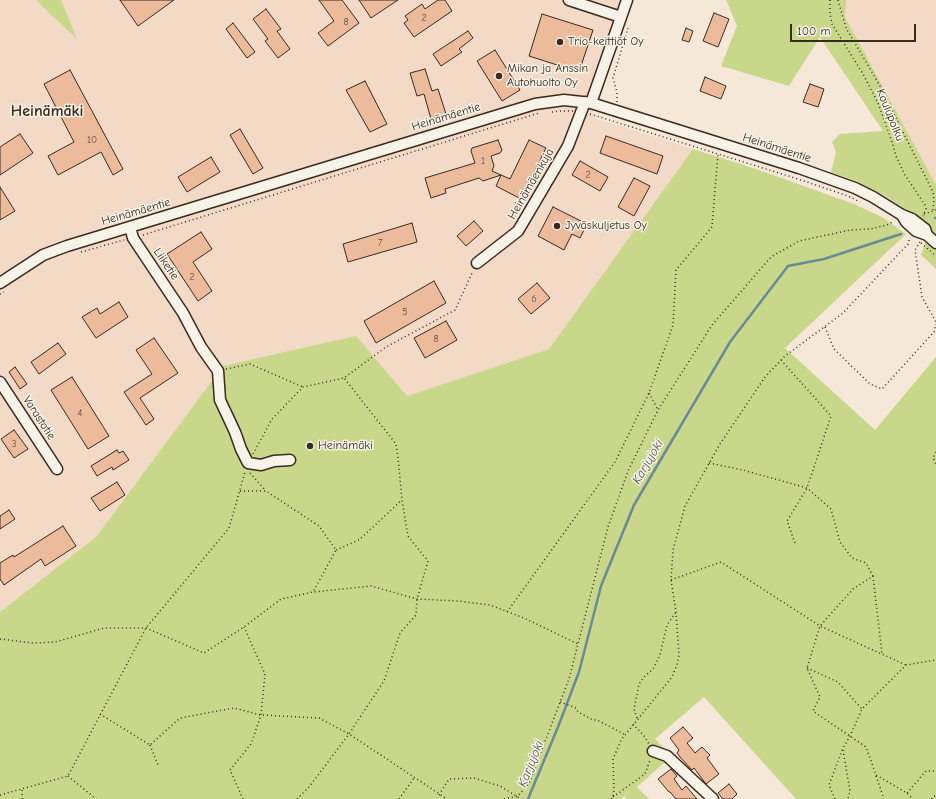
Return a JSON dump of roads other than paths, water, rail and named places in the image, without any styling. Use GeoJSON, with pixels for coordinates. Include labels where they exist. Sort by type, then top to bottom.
{"type":"FeatureCollection","features":[{"type":"Feature","properties":{"kind":"street"},"geometry":{"type":"LineString","coordinates":[[569,0],[621,17]]}},
{"type":"Feature","properties":{"kind":"street","name":"Heinämäenkuja"},"geometry":{"type":"LineString","coordinates":[[477,263],[518,231],[568,146],[582,112],[588,102],[627,0]]}},
{"type":"Feature","properties":{"kind":"street","name":"Heinämäentie"},"geometry":{"type":"LineString","coordinates":[[3,287],[43,255],[67,246],[535,104],[564,100],[588,102],[613,115],[826,177],[855,188],[902,215],[906,222],[919,232],[927,235],[936,243]]}},
{"type":"Feature","properties":{"kind":"street","name":"Liiketie"},"geometry":{"type":"LineString","coordinates":[[130,227],[133,238],[183,313],[201,347],[218,371],[220,400],[248,463],[261,465],[274,461],[290,460]]}},
{"type":"Feature","properties":{"kind":"street","name":"Varastotie"},"geometry":{"type":"LineString","coordinates":[[0,382],[57,470]]}},
{"type":"Feature","properties":{"kind":"street"},"geometry":{"type":"LineString","coordinates":[[653,751],[667,756],[713,799]]}},
{"type":"Feature","properties":{"kind":"waterway","name":"Karjujoki"},"geometry":{"type":"LineString","coordinates":[[528,799],[579,672],[601,586],[634,505],[730,342],[788,266],[824,259],[901,234]]}},
{"type":"Feature","properties":{"kind":"place","name":"Trio-keittiöt Oy"},"geometry":{"type":"Point","coordinates":[560,42]}},
{"type":"Feature","properties":{"kind":"place","name":"Mikan ja Anssin Autohuolto Oy"},"geometry":{"type":"Point","coordinates":[499,76]}},
{"type":"Feature","properties":{"kind":"place","name":"Jyväskuljetus Oy"},"geometry":{"type":"Point","coordinates":[557,226]}},
{"type":"Feature","properties":{"kind":"place","name":"Heinämäki"},"geometry":{"type":"Point","coordinates":[310,446]}},
{"type":"Feature","properties":{"kind":"district","name":"Heinämäki"},"geometry":{"type":"Point","coordinates":[47,111]}}]}
